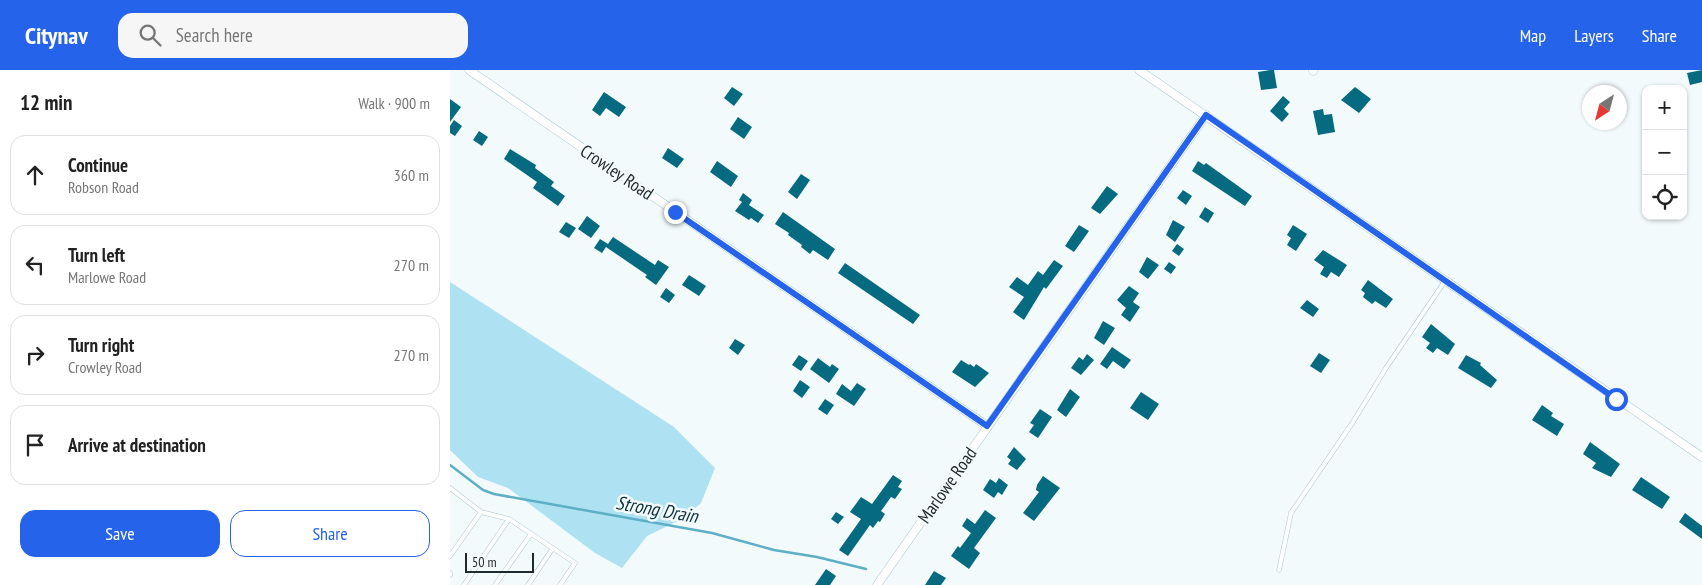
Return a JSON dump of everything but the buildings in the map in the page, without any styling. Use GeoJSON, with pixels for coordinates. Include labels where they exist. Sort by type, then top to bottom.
{"type":"FeatureCollection","features":[{"type":"Feature","properties":{"kind":"street","name":"Crowley Road"},"geometry":{"type":"LineString","coordinates":[[469,70],[987,426]]}},
{"type":"Feature","properties":{"kind":"street"},"geometry":{"type":"LineString","coordinates":[[1139,70],[1702,457]]}},
{"type":"Feature","properties":{"kind":"street","name":"Marlowe Road"},"geometry":{"type":"LineString","coordinates":[[877,585],[1206,115]]}},
{"type":"Feature","properties":{"kind":"lane"},"geometry":{"type":"LineString","coordinates":[[1278,570],[1291,513],[1354,422],[1386,368],[1445,281]]}},
{"type":"Feature","properties":{"kind":"lane"},"geometry":{"type":"LineString","coordinates":[[450,488],[481,512],[509,519],[575,564],[560,585]]}},
{"type":"Feature","properties":{"kind":"lane"},"geometry":{"type":"LineString","coordinates":[[450,556],[481,512]]}},
{"type":"Feature","properties":{"kind":"lane"},"geometry":{"type":"LineString","coordinates":[[464,585],[509,519]]}},
{"type":"Feature","properties":{"kind":"lane"},"geometry":{"type":"LineString","coordinates":[[496,585],[531,534]]}},
{"type":"Feature","properties":{"kind":"lane"},"geometry":{"type":"LineString","coordinates":[[528,585],[553,548]]}},
{"type":"Feature","properties":{"kind":"shaded area"},"geometry":{"type":"Polygon","coordinates":[[[450,282],[674,427],[715,468],[701,503],[684,518],[647,536],[622,568],[595,553],[508,488],[478,477],[450,450],[450,282]]]}},
{"type":"Feature","properties":{"kind":"waterway","name":"Strong Drain"},"geometry":{"type":"LineString","coordinates":[[450,465],[483,490],[494,494],[712,533],[774,550],[817,557],[866,569]]}},
{"type":"Feature","properties":{"kind":"route"},"geometry":{"type":"LineString","coordinates":[[675,212],[987,426],[1206,115],[1616,399]]}}]}
